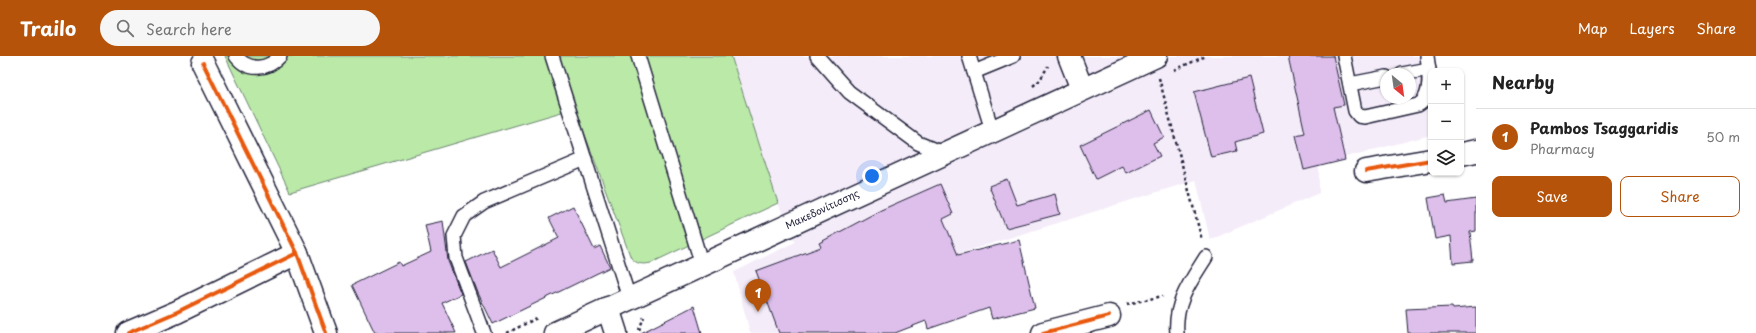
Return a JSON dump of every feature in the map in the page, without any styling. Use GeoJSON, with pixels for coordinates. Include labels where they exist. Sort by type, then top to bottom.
{"type":"FeatureCollection","features":[{"type":"Feature","properties":{"kind":"street"},"geometry":{"type":"LineString","coordinates":[[1069,56],[1082,90]]}},
{"type":"Feature","properties":{"kind":"street","name":"Μακεδονίτισσης"},"geometry":{"type":"LineString","coordinates":[[555,333],[1155,56]]}},
{"type":"Feature","properties":{"kind":"street"},"geometry":{"type":"LineString","coordinates":[[203,63],[298,253],[326,333]]}},
{"type":"Feature","properties":{"kind":"street"},"geometry":{"type":"LineString","coordinates":[[1464,153],[1476,151]]}},
{"type":"Feature","properties":{"kind":"street"},"geometry":{"type":"LineString","coordinates":[[1366,171],[1428,161]]}},
{"type":"Feature","properties":{"kind":"street"},"geometry":{"type":"LineString","coordinates":[[128,333],[191,305],[298,253]]}},
{"type":"Feature","properties":{"kind":"street"},"geometry":{"type":"LineString","coordinates":[[608,308],[616,333]]}},
{"type":"Feature","properties":{"kind":"street"},"geometry":{"type":"LineString","coordinates":[[1043,333],[1109,316]]}},
{"type":"Feature","properties":{"kind":"lane"},"geometry":{"type":"LineString","coordinates":[[236,56],[242,63],[255,68],[269,65],[280,56]]}},
{"type":"Feature","properties":{"kind":"lane"},"geometry":{"type":"LineString","coordinates":[[552,56],[629,298]]}},
{"type":"Feature","properties":{"kind":"lane"},"geometry":{"type":"LineString","coordinates":[[638,56],[702,265]]}},
{"type":"Feature","properties":{"kind":"lane"},"geometry":{"type":"LineString","coordinates":[[816,56],[849,92],[918,143],[942,154]]}},
{"type":"Feature","properties":{"kind":"lane"},"geometry":{"type":"LineString","coordinates":[[969,56],[992,130]]}},
{"type":"Feature","properties":{"kind":"lane"},"geometry":{"type":"LineString","coordinates":[[974,72],[1013,56]]}},
{"type":"Feature","properties":{"kind":"lane"},"geometry":{"type":"LineString","coordinates":[[1344,56],[1355,111],[1359,116],[1365,117],[1418,105],[1424,102],[1427,97],[1428,62],[1415,68]]}},
{"type":"Feature","properties":{"kind":"lane"},"geometry":{"type":"LineString","coordinates":[[1350,84],[1380,78]]}},
{"type":"Feature","properties":{"kind":"lane"},"geometry":{"type":"LineString","coordinates":[[484,333],[456,258],[454,236],[464,216],[484,202],[585,159]]}},
{"type":"Feature","properties":{"kind":"lane"},"geometry":{"type":"LineString","coordinates":[[1177,333],[1176,318],[1180,303],[1189,284],[1206,257]]}},
{"type":"Feature","properties":{"kind":"path"},"geometry":{"type":"LineString","coordinates":[[1155,56],[1206,257]]}},
{"type":"Feature","properties":{"kind":"path"},"geometry":{"type":"LineString","coordinates":[[1109,316],[1125,304],[1166,296],[1180,303]]}},
{"type":"Feature","properties":{"kind":"shaded area"},"geometry":{"type":"Polygon","coordinates":[[[731,56],[1420,56],[1428,103],[1428,136],[1319,164],[1319,193],[1210,240],[1196,180],[819,297],[831,333],[750,333],[734,272],[795,242],[778,203],[731,56]]]}},
{"type":"Feature","properties":{"kind":"green space"},"geometry":{"type":"Polygon","coordinates":[[[225,56],[731,56],[778,203],[651,263],[642,264],[635,262],[631,258],[575,108],[290,192],[225,56]]]}},
{"type":"Feature","properties":{"kind":"building"},"geometry":{"type":"Polygon","coordinates":[[[1288,56],[1333,56],[1344,105],[1333,107],[1345,160],[1304,170],[1296,135],[1305,133],[1288,56]]]}},
{"type":"Feature","properties":{"kind":"building"},"geometry":{"type":"Polygon","coordinates":[[[1249,78],[1263,134],[1235,142],[1237,151],[1211,157],[1194,92],[1249,78]]]}},
{"type":"Feature","properties":{"kind":"building"},"geometry":{"type":"Polygon","coordinates":[[[1151,110],[1164,137],[1153,143],[1160,156],[1126,173],[1122,166],[1096,179],[1080,145],[1151,110]]]}},
{"type":"Feature","properties":{"kind":"building"},"geometry":{"type":"Polygon","coordinates":[[[1007,179],[1017,205],[1055,194],[1060,214],[1006,228],[989,186],[1007,179]]]}},
{"type":"Feature","properties":{"kind":"building"},"geometry":{"type":"Polygon","coordinates":[[[940,184],[953,214],[943,219],[958,255],[1019,240],[1035,308],[992,319],[989,308],[928,329],[926,321],[895,333],[779,333],[756,271],[821,247],[819,243],[881,210],[940,184]]]}},
{"type":"Feature","properties":{"kind":"building"},"geometry":{"type":"Polygon","coordinates":[[[1445,195],[1447,203],[1476,199],[1476,231],[1470,232],[1473,261],[1453,263],[1451,236],[1435,239],[1428,198],[1445,195]]]}},
{"type":"Feature","properties":{"kind":"building"},"geometry":{"type":"Polygon","coordinates":[[[573,206],[594,249],[600,246],[610,267],[493,324],[478,293],[466,262],[492,249],[501,267],[559,238],[549,218],[573,206]]]}},
{"type":"Feature","properties":{"kind":"building"},"geometry":{"type":"Polygon","coordinates":[[[443,221],[448,261],[461,294],[442,303],[456,333],[375,333],[352,285],[399,262],[401,266],[431,252],[425,225],[443,221]]]}},
{"type":"Feature","properties":{"kind":"building"},"geometry":{"type":"Polygon","coordinates":[[[694,306],[702,333],[641,333],[694,306]]]}},
{"type":"Feature","properties":{"kind":"building"},"geometry":{"type":"Polygon","coordinates":[[[1452,307],[1453,309],[1476,307],[1476,333],[1408,333],[1406,309],[1452,307]]]}},
{"type":"Feature","properties":{"kind":"cycle path"},"geometry":{"type":"LineString","coordinates":[[203,63],[297,253],[326,333]]}},
{"type":"Feature","properties":{"kind":"cycle path"},"geometry":{"type":"LineString","coordinates":[[1366,171],[1428,161]]}},
{"type":"Feature","properties":{"kind":"cycle path"},"geometry":{"type":"LineString","coordinates":[[128,333],[177,312],[297,253]]}},
{"type":"Feature","properties":{"kind":"cycle path"},"geometry":{"type":"LineString","coordinates":[[1043,333],[1109,316]]}},
{"type":"Feature","properties":{"kind":"place","name":"Pambos Tsaggaridis"},"geometry":{"type":"Point","coordinates":[758,312]}}]}
